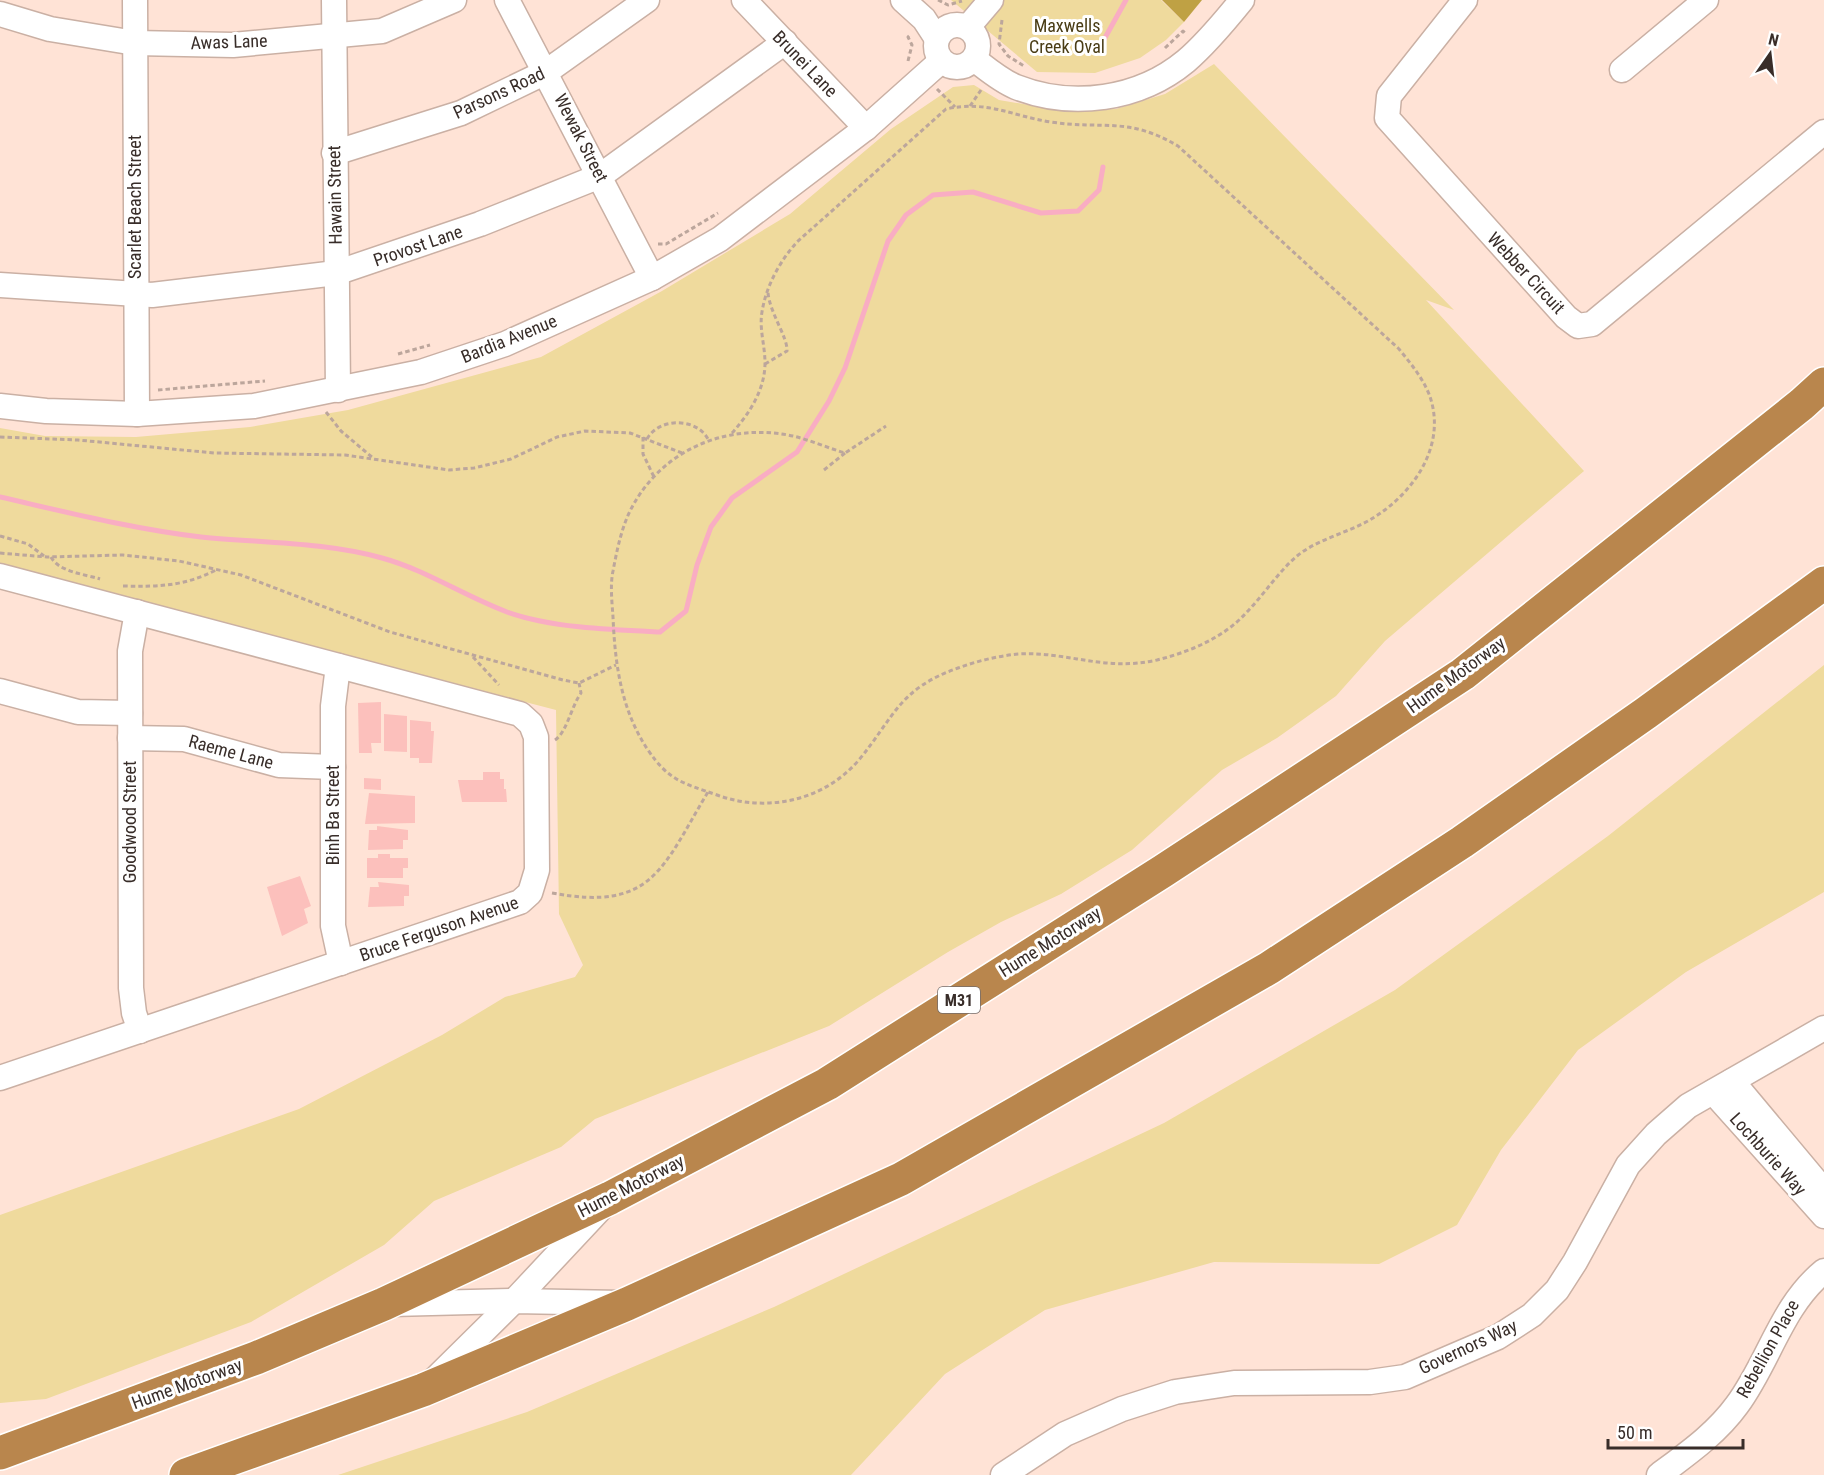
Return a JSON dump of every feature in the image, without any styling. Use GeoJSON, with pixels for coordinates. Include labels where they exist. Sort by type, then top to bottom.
{"type":"FeatureCollection","features":[{"type":"Feature","properties":{"kind":"highway","name":"Hume Motorway"},"geometry":{"type":"LineString","coordinates":[[0,1453],[256,1358],[384,1304],[610,1198],[827,1084],[1173,864],[1463,674],[1824,384]]}},
{"type":"Feature","properties":{"kind":"highway"},"geometry":{"type":"LineString","coordinates":[[186,1475],[423,1390],[627,1304],[901,1179],[1269,968],[1462,842],[1824,584]]}},
{"type":"Feature","properties":{"kind":"street","name":"Scarlet Beach Street"},"geometry":{"type":"LineString","coordinates":[[135,0],[134,295],[137,414]]}},
{"type":"Feature","properties":{"kind":"street","name":"Hawain Street"},"geometry":{"type":"LineString","coordinates":[[332,400],[336,273],[334,0]]}},
{"type":"Feature","properties":{"kind":"street","name":"Awas Lane"},"geometry":{"type":"LineString","coordinates":[[0,14],[50,29],[135,43],[233,45],[382,31],[454,0]]}},
{"type":"Feature","properties":{"kind":"street","name":"Wewak Street"},"geometry":{"type":"LineString","coordinates":[[507,0],[652,278]]}},
{"type":"Feature","properties":{"kind":"street","name":"Parsons Road"},"geometry":{"type":"LineString","coordinates":[[334,153],[461,113],[546,72],[647,0]]}},
{"type":"Feature","properties":{"kind":"street","name":"Brunei Lane"},"geometry":{"type":"LineString","coordinates":[[744,0],[866,128]]}},
{"type":"Feature","properties":{"kind":"street"},"geometry":{"type":"LineString","coordinates":[[903,0],[924,19],[939,50],[947,65],[961,67],[974,59],[978,46],[977,38],[968,27],[954,24],[948,27],[939,50]]}},
{"type":"Feature","properties":{"kind":"street"},"geometry":{"type":"LineString","coordinates":[[968,27],[991,0]]}},
{"type":"Feature","properties":{"kind":"street"},"geometry":{"type":"LineString","coordinates":[[974,59],[1015,87],[1046,96],[1084,99],[1114,96],[1162,77],[1187,60],[1242,0]]}},
{"type":"Feature","properties":{"kind":"street","name":"Webber Circuit"},"geometry":{"type":"LineString","coordinates":[[1465,0],[1389,96],[1388,118],[1566,317],[1578,326],[1592,324],[1824,132]]}},
{"type":"Feature","properties":{"kind":"street"},"geometry":{"type":"LineString","coordinates":[[1622,70],[1706,0]]}},
{"type":"Feature","properties":{"kind":"street","name":"Provost Lane"},"geometry":{"type":"LineString","coordinates":[[0,285],[152,295],[336,273],[480,224],[600,176],[785,42]]}},
{"type":"Feature","properties":{"kind":"street","name":"Bardia Avenue"},"geometry":{"type":"LineString","coordinates":[[0,406],[45,411],[137,414],[332,400],[505,344],[652,278],[720,239],[866,128],[939,50]]}},
{"type":"Feature","properties":{"kind":"street","name":"Bruce Ferguson Avenue"},"geometry":{"type":"LineString","coordinates":[[0,576],[520,714],[535,730],[537,870],[530,893],[520,902],[0,1078]]}},
{"type":"Feature","properties":{"kind":"street","name":"Goodwood Street"},"geometry":{"type":"LineString","coordinates":[[137,612],[130,651],[129,738],[131,988],[134,1013],[140,1031]]}},
{"type":"Feature","properties":{"kind":"street","name":"Binh Ba Street"},"geometry":{"type":"LineString","coordinates":[[339,666],[333,706],[333,927],[341,963]]}},
{"type":"Feature","properties":{"kind":"street"},"geometry":{"type":"LineString","coordinates":[[0,691],[78,712],[130,713]]}},
{"type":"Feature","properties":{"kind":"street","name":"Raeme Lane"},"geometry":{"type":"LineString","coordinates":[[129,738],[183,739],[279,765],[333,767]]}},
{"type":"Feature","properties":{"kind":"street","name":"Governors Way"},"geometry":{"type":"LineString","coordinates":[[1003,1475],[1065,1434],[1122,1409],[1175,1392],[1234,1383],[1370,1382],[1405,1377],[1498,1337],[1532,1315],[1557,1290],[1575,1262],[1628,1165],[1656,1134],[1688,1106],[1824,1028]]}},
{"type":"Feature","properties":{"kind":"street","name":"Lochburie Way"},"geometry":{"type":"LineString","coordinates":[[1722,1086],[1824,1191]]}},
{"type":"Feature","properties":{"kind":"street","name":"Lochburie Way"},"geometry":{"type":"LineString","coordinates":[[1722,1086],[1824,1216]]}},
{"type":"Feature","properties":{"kind":"street"},"geometry":{"type":"LineString","coordinates":[[423,1390],[514,1301],[610,1198]]}},
{"type":"Feature","properties":{"kind":"street","name":"Rebellion Place"},"geometry":{"type":"LineString","coordinates":[[1659,1475],[1706,1440],[1739,1403],[1799,1294],[1824,1271]]}},
{"type":"Feature","properties":{"kind":"street"},"geometry":{"type":"LineString","coordinates":[[384,1304],[514,1301],[627,1304]]}},
{"type":"Feature","properties":{"kind":"path"},"geometry":{"type":"LineString","coordinates":[[938,0],[948,5],[963,0]]}},
{"type":"Feature","properties":{"kind":"path"},"geometry":{"type":"LineString","coordinates":[[1004,22],[999,32],[999,44],[1008,56],[1031,70]]}},
{"type":"Feature","properties":{"kind":"path"},"geometry":{"type":"LineString","coordinates":[[1156,54],[1183,31]]}},
{"type":"Feature","properties":{"kind":"path"},"geometry":{"type":"LineString","coordinates":[[901,67],[910,60],[912,45],[908,37]]}},
{"type":"Feature","properties":{"kind":"path"},"geometry":{"type":"LineString","coordinates":[[732,433],[753,405],[765,364],[761,329],[762,311],[783,258],[797,242],[946,109],[979,105],[1052,123],[1117,124],[1141,128],[1162,136],[1185,152],[1399,349],[1421,377],[1431,400],[1433,427],[1429,456],[1416,480],[1400,500],[1371,519],[1312,546],[1296,557],[1242,619],[1219,636],[1158,660],[1126,665],[1021,654],[984,659],[954,669],[923,684],[897,705],[857,762],[833,783],[786,803],[736,802],[681,782],[662,771],[635,730],[615,664],[611,578],[621,532],[629,513],[646,485],[683,454],[732,433],[749,432],[795,436],[845,453]]}},
{"type":"Feature","properties":{"kind":"path"},"geometry":{"type":"LineString","coordinates":[[659,244],[666,244],[728,207]]}},
{"type":"Feature","properties":{"kind":"path"},"geometry":{"type":"LineString","coordinates":[[765,364],[783,355],[787,351],[788,344],[772,315],[768,291]]}},
{"type":"Feature","properties":{"kind":"path"},"geometry":{"type":"LineString","coordinates":[[387,356],[440,343]]}},
{"type":"Feature","properties":{"kind":"path"},"geometry":{"type":"LineString","coordinates":[[157,390],[268,380]]}},
{"type":"Feature","properties":{"kind":"path"},"geometry":{"type":"LineString","coordinates":[[332,400],[341,431],[374,459]]}},
{"type":"Feature","properties":{"kind":"path"},"geometry":{"type":"LineString","coordinates":[[654,477],[643,454],[645,438],[657,427],[673,423],[694,426],[705,433],[709,441]]}},
{"type":"Feature","properties":{"kind":"path"},"geometry":{"type":"LineString","coordinates":[[824,470],[886,426]]}},
{"type":"Feature","properties":{"kind":"path"},"geometry":{"type":"LineString","coordinates":[[0,437],[68,439],[214,453],[273,452],[374,459],[449,470],[474,468],[511,459],[557,437],[585,431],[630,432],[683,454]]}},
{"type":"Feature","properties":{"kind":"path"},"geometry":{"type":"LineString","coordinates":[[0,536],[28,544],[49,557],[55,564],[66,569],[104,580]]}},
{"type":"Feature","properties":{"kind":"path"},"geometry":{"type":"LineString","coordinates":[[0,554],[49,557],[123,555],[179,561],[268,584],[390,632],[483,660],[579,683],[615,664]]}},
{"type":"Feature","properties":{"kind":"path"},"geometry":{"type":"LineString","coordinates":[[114,583],[172,586],[194,581],[216,570]]}},
{"type":"Feature","properties":{"kind":"path"},"geometry":{"type":"LineString","coordinates":[[553,741],[559,737],[566,726],[571,706],[581,693],[579,683]]}},
{"type":"Feature","properties":{"kind":"path"},"geometry":{"type":"LineString","coordinates":[[549,892],[582,898],[616,896],[642,887],[659,871],[708,792]]}},
{"type":"Feature","properties":{"kind":"green space","name":"Maxwells Creek Oval"},"geometry":{"type":"Polygon","coordinates":[[[951,0],[1161,0],[1184,22],[1166,40],[1140,58],[1095,73],[1037,72],[951,0]]]}},
{"type":"Feature","properties":{"kind":"green space"},"geometry":{"type":"Polygon","coordinates":[[[1214,64],[1454,310],[1426,300],[1584,471],[1385,641],[1336,696],[1277,738],[1222,770],[1132,850],[1061,894],[1001,922],[948,952],[829,1026],[595,1119],[561,1147],[434,1201],[384,1245],[251,1322],[46,1399],[0,1403],[0,1215],[299,1109],[442,1035],[505,997],[575,977],[583,965],[559,914],[556,710],[0,565],[0,428],[45,436],[136,437],[250,427],[348,410],[541,357],[662,291],[790,214],[891,129],[953,87],[974,85],[999,100],[1065,111],[1116,109],[1165,94],[1214,64]]]}},
{"type":"Feature","properties":{"kind":"green space"},"geometry":{"type":"Polygon","coordinates":[[[1824,665],[1824,892],[1686,972],[1578,1050],[1501,1150],[1457,1225],[1379,1264],[1214,1262],[1045,1310],[945,1374],[851,1475],[338,1475],[527,1412],[774,1307],[1164,1123],[1395,990],[1608,836],[1824,665]]]}},
{"type":"Feature","properties":{"kind":"shaded area"},"geometry":{"type":"Polygon","coordinates":[[[1162,0],[1202,0],[1184,22],[1162,0]]]}},
{"type":"Feature","properties":{"kind":"building"},"geometry":{"type":"Polygon","coordinates":[[[381,702],[381,743],[371,743],[372,753],[359,753],[358,703],[381,702]]]}},
{"type":"Feature","properties":{"kind":"building"},"geometry":{"type":"Polygon","coordinates":[[[384,714],[407,716],[407,752],[384,751],[384,714]]]}},
{"type":"Feature","properties":{"kind":"building"},"geometry":{"type":"Polygon","coordinates":[[[410,720],[431,722],[431,731],[434,731],[432,763],[419,763],[419,758],[410,758],[410,720]]]}},
{"type":"Feature","properties":{"kind":"building"},"geometry":{"type":"Polygon","coordinates":[[[483,772],[500,772],[500,779],[504,779],[507,802],[462,802],[458,780],[483,780],[483,772]]]}},
{"type":"Feature","properties":{"kind":"building"},"geometry":{"type":"Polygon","coordinates":[[[364,778],[381,779],[381,790],[364,789],[364,778]]]}},
{"type":"Feature","properties":{"kind":"building"},"geometry":{"type":"Polygon","coordinates":[[[369,793],[415,796],[415,823],[365,824],[369,793]]]}},
{"type":"Feature","properties":{"kind":"building"},"geometry":{"type":"Polygon","coordinates":[[[377,826],[408,830],[408,840],[403,840],[403,849],[368,850],[369,830],[377,830],[377,826]]]}},
{"type":"Feature","properties":{"kind":"building"},"geometry":{"type":"Polygon","coordinates":[[[378,854],[390,854],[390,858],[408,858],[408,868],[403,868],[403,878],[367,878],[367,858],[378,858],[378,854]]]}},
{"type":"Feature","properties":{"kind":"building"},"geometry":{"type":"Polygon","coordinates":[[[300,876],[311,906],[304,909],[308,923],[282,936],[267,887],[300,876]]]}},
{"type":"Feature","properties":{"kind":"building"},"geometry":{"type":"Polygon","coordinates":[[[378,882],[409,885],[409,896],[404,896],[404,906],[368,907],[370,887],[379,887],[378,882]]]}},
{"type":"Feature","properties":{"kind":"waterway"},"geometry":{"type":"LineString","coordinates":[[1101,45],[1126,0]]}},
{"type":"Feature","properties":{"kind":"waterway"},"geometry":{"type":"LineString","coordinates":[[0,497],[100,520],[176,534],[315,546],[360,553],[414,569],[491,606],[524,617],[583,627],[660,632],[686,611],[697,565],[711,527],[732,498],[797,452],[829,401],[845,368],[888,241],[906,215],[933,195],[973,192],[1041,213],[1078,211],[1099,190],[1103,167]]}}]}
